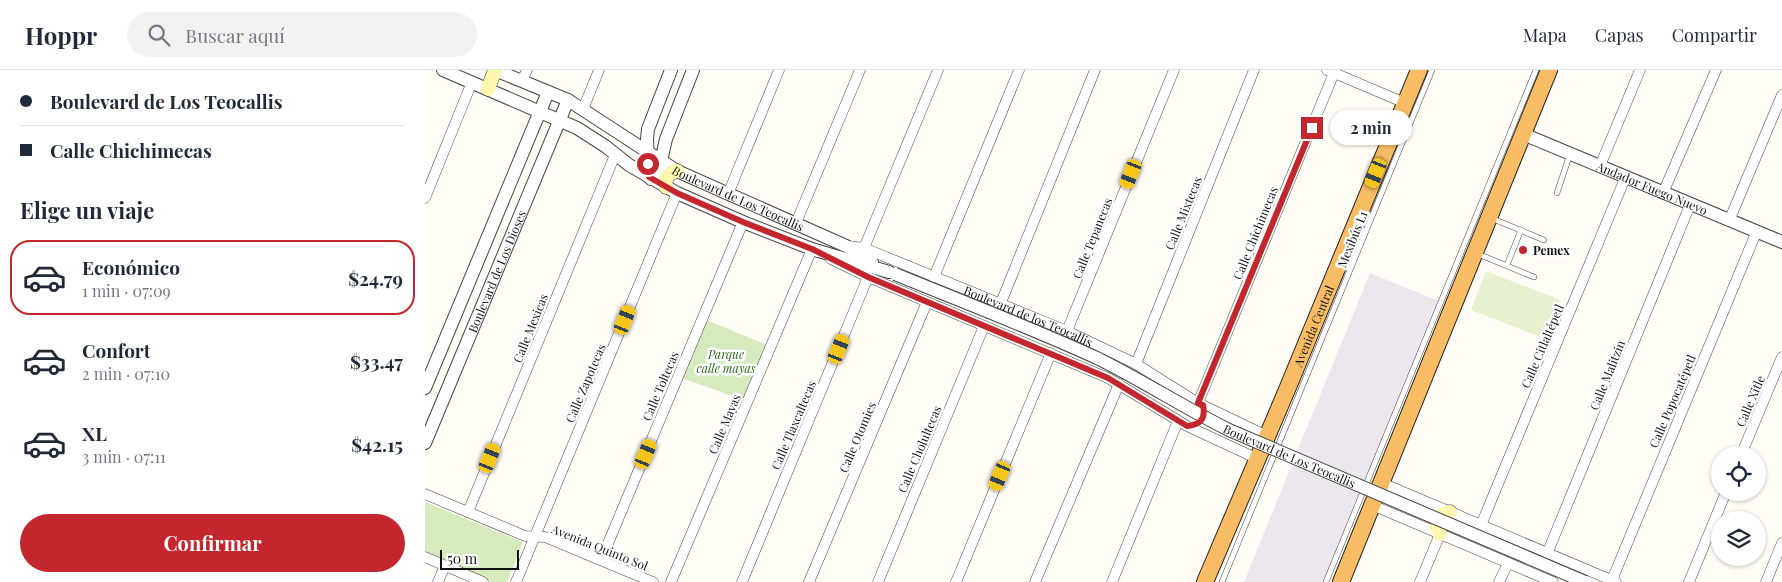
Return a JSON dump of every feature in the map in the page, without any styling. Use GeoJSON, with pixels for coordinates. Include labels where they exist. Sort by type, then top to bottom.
{"type":"FeatureCollection","features":[{"type":"Feature","properties":{"kind":"highway","name":"Avenida Central"},"geometry":{"type":"LineString","coordinates":[[1205,582],[1419,70]]}},
{"type":"Feature","properties":{"kind":"highway"},"geometry":{"type":"LineString","coordinates":[[1341,582],[1549,70]]}},
{"type":"Feature","properties":{"kind":"main road"},"geometry":{"type":"LineString","coordinates":[[488,89],[495,70]]}},
{"type":"Feature","properties":{"kind":"main road"},"geometry":{"type":"LineString","coordinates":[[672,190],[665,182],[671,173],[677,171]]}},
{"type":"Feature","properties":{"kind":"main road"},"geometry":{"type":"LineString","coordinates":[[1440,534],[1437,526],[1443,514],[1451,512]]}},
{"type":"Feature","properties":{"kind":"street"},"geometry":{"type":"LineString","coordinates":[[443,70],[540,112]]}},
{"type":"Feature","properties":{"kind":"street"},"geometry":{"type":"LineString","coordinates":[[495,70],[525,76],[548,92],[568,100],[588,113],[599,70]]}},
{"type":"Feature","properties":{"kind":"street"},"geometry":{"type":"LineString","coordinates":[[650,178],[647,139],[650,120],[671,70]]}},
{"type":"Feature","properties":{"kind":"street"},"geometry":{"type":"LineString","coordinates":[[650,178],[659,170],[666,139],[693,70]]}},
{"type":"Feature","properties":{"kind":"street"},"geometry":{"type":"LineString","coordinates":[[728,194],[779,70]]}},
{"type":"Feature","properties":{"kind":"street"},"geometry":{"type":"LineString","coordinates":[[796,223],[860,70]]}},
{"type":"Feature","properties":{"kind":"street"},"geometry":{"type":"LineString","coordinates":[[864,248],[938,70]]}},
{"type":"Feature","properties":{"kind":"street"},"geometry":{"type":"LineString","coordinates":[[934,278],[1019,70]]}},
{"type":"Feature","properties":{"kind":"street"},"geometry":{"type":"LineString","coordinates":[[1000,305],[1095,70]]}},
{"type":"Feature","properties":{"kind":"street","name":"Calle Tepanecas"},"geometry":{"type":"LineString","coordinates":[[1067,331],[1174,70]]}},
{"type":"Feature","properties":{"kind":"street","name":"Calle Mixtecas"},"geometry":{"type":"LineString","coordinates":[[1136,364],[1254,70]]}},
{"type":"Feature","properties":{"kind":"street"},"geometry":{"type":"LineString","coordinates":[[1600,166],[1640,70]]}},
{"type":"Feature","properties":{"kind":"street"},"geometry":{"type":"LineString","coordinates":[[1663,193],[1715,70]]}},
{"type":"Feature","properties":{"kind":"street"},"geometry":{"type":"LineString","coordinates":[[1331,71],[1405,103]]}},
{"type":"Feature","properties":{"kind":"street","name":"Calle Chichimecas"},"geometry":{"type":"LineString","coordinates":[[1201,404],[1331,71]]}},
{"type":"Feature","properties":{"kind":"street"},"geometry":{"type":"LineString","coordinates":[[425,198],[472,82]]}},
{"type":"Feature","properties":{"kind":"street","name":"Boulevard de Los Dioses"},"geometry":{"type":"LineString","coordinates":[[425,388],[548,92]]}},
{"type":"Feature","properties":{"kind":"street"},"geometry":{"type":"LineString","coordinates":[[1729,221],[1782,95]]}},
{"type":"Feature","properties":{"kind":"street","name":"Boulevard de Los Dioses"},"geometry":{"type":"LineString","coordinates":[[425,443],[568,100]]}},
{"type":"Feature","properties":{"kind":"street","name":"Boulevard de Los Teocallis"},"geometry":{"type":"LineString","coordinates":[[540,112],[590,136],[615,155],[672,190],[743,222],[812,249],[892,273],[1076,349],[1143,382],[1229,430],[1585,582]]}},
{"type":"Feature","properties":{"kind":"street","name":"Boulevard de Los Teocallis"},"geometry":{"type":"LineString","coordinates":[[588,113],[677,171],[846,246],[892,273]]}},
{"type":"Feature","properties":{"kind":"street","name":"Andador Fuego Nuevo"},"geometry":{"type":"LineString","coordinates":[[1523,134],[1782,242]]}},
{"type":"Feature","properties":{"kind":"street","name":"Calle Mexicas"},"geometry":{"type":"LineString","coordinates":[[468,512],[615,155]]}},
{"type":"Feature","properties":{"kind":"street","name":"Calle Citlaltépetl"},"geometry":{"type":"LineString","coordinates":[[1481,525],[1626,176]]}},
{"type":"Feature","properties":{"kind":"street","name":"Calle Zapotecas"},"geometry":{"type":"LineString","coordinates":[[516,582],[672,190]]}},
{"type":"Feature","properties":{"kind":"street","name":"Calle Malitzin"},"geometry":{"type":"LineString","coordinates":[[1547,554],[1690,205]]}},
{"type":"Feature","properties":{"kind":"street","name":"Calle Toltecas"},"geometry":{"type":"LineString","coordinates":[[601,560],[743,222]]}},
{"type":"Feature","properties":{"kind":"street","name":"Calle Popocatépetl"},"geometry":{"type":"LineString","coordinates":[[1614,581],[1756,232]]}},
{"type":"Feature","properties":{"kind":"street","name":"Boulevard de los Teocallis"},"geometry":{"type":"LineString","coordinates":[[846,246],[864,248],[1067,331],[1136,364],[1201,404],[1267,436]]}},
{"type":"Feature","properties":{"kind":"street","name":"Boulevard de los Teocallis"},"geometry":{"type":"LineString","coordinates":[[812,249],[868,277],[1051,353],[1119,384],[1183,423],[1258,459]]}},
{"type":"Feature","properties":{"kind":"street","name":"Calle Mayas"},"geometry":{"type":"LineString","coordinates":[[671,582],[812,249]]}},
{"type":"Feature","properties":{"kind":"street","name":"Calle Tlaxcaltecas"},"geometry":{"type":"LineString","coordinates":[[741,582],[868,277]]}},
{"type":"Feature","properties":{"kind":"street","name":"Calle Otomies"},"geometry":{"type":"LineString","coordinates":[[809,582],[927,302]]}},
{"type":"Feature","properties":{"kind":"street","name":"Calle Cholultecas"},"geometry":{"type":"LineString","coordinates":[[878,582],[984,326]]}},
{"type":"Feature","properties":{"kind":"street"},"geometry":{"type":"LineString","coordinates":[[956,582],[1051,353]]}},
{"type":"Feature","properties":{"kind":"street","name":"Calle Xitle"},"geometry":{"type":"LineString","coordinates":[[1745,446],[1782,357]]}},
{"type":"Feature","properties":{"kind":"street"},"geometry":{"type":"LineString","coordinates":[[1035,582],[1119,384]]}},
{"type":"Feature","properties":{"kind":"street"},"geometry":{"type":"LineString","coordinates":[[1112,582],[1183,423],[1195,425],[1201,421],[1204,415],[1201,404]]}},
{"type":"Feature","properties":{"kind":"street"},"geometry":{"type":"LineString","coordinates":[[1382,483],[1614,581]]}},
{"type":"Feature","properties":{"kind":"street","name":"Avenida Quinto Sol"},"geometry":{"type":"LineString","coordinates":[[425,494],[525,536],[545,537],[653,582]]}},
{"type":"Feature","properties":{"kind":"street"},"geometry":{"type":"LineString","coordinates":[[1689,582],[1722,501]]}},
{"type":"Feature","properties":{"kind":"street"},"geometry":{"type":"LineString","coordinates":[[1373,505],[1553,582]]}},
{"type":"Feature","properties":{"kind":"street"},"geometry":{"type":"LineString","coordinates":[[1420,582],[1440,534]]}},
{"type":"Feature","properties":{"kind":"street"},"geometry":{"type":"LineString","coordinates":[[1766,582],[1782,543]]}},
{"type":"Feature","properties":{"kind":"street"},"geometry":{"type":"LineString","coordinates":[[425,557],[483,582]]}},
{"type":"Feature","properties":{"kind":"street"},"geometry":{"type":"LineString","coordinates":[[1499,582],[1507,563]]}},
{"type":"Feature","properties":{"kind":"street"},"geometry":{"type":"LineString","coordinates":[[438,582],[445,566]]}},
{"type":"Feature","properties":{"kind":"lane","name":"Mexibús L1"},"geometry":{"type":"LineString","coordinates":[[1222,582],[1432,70]]}},
{"type":"Feature","properties":{"kind":"lane"},"geometry":{"type":"LineString","coordinates":[[1326,582],[1536,70]]}},
{"type":"Feature","properties":{"kind":"lane"},"geometry":{"type":"LineString","coordinates":[[1557,194],[1570,154]]}},
{"type":"Feature","properties":{"kind":"lane"},"geometry":{"type":"LineString","coordinates":[[1489,218],[1544,240]]}},
{"type":"Feature","properties":{"kind":"lane"},"geometry":{"type":"LineString","coordinates":[[1507,265],[1521,230]]}},
{"type":"Feature","properties":{"kind":"lane"},"geometry":{"type":"LineString","coordinates":[[1475,253],[1534,277]]}},
{"type":"Feature","properties":{"kind":"shaded area"},"geometry":{"type":"Polygon","coordinates":[[[1370,273],[1439,301],[1324,582],[1244,582],[1370,273]]]}},
{"type":"Feature","properties":{"kind":"green space"},"geometry":{"type":"Polygon","coordinates":[[[1486,271],[1560,300],[1545,339],[1471,310],[1486,271]]]}},
{"type":"Feature","properties":{"kind":"green space","name":"Parque calle mayas"},"geometry":{"type":"Polygon","coordinates":[[[704,319],[767,345],[743,400],[682,378],[704,319]]]}},
{"type":"Feature","properties":{"kind":"green space"},"geometry":{"type":"Polygon","coordinates":[[[425,502],[523,542],[507,582],[492,582],[425,555],[425,502]]]}},
{"type":"Feature","properties":{"kind":"place","name":"Pemex"},"geometry":{"type":"Point","coordinates":[1523,250]}},
{"type":"Feature","properties":{"kind":"route"},"geometry":{"type":"LineString","coordinates":[[648,164],[649,177],[677,193],[812,249],[868,277],[1108,378],[1187,426],[1195,425],[1201,421],[1204,415],[1203,405],[1198,403],[1312,128]]}}]}
